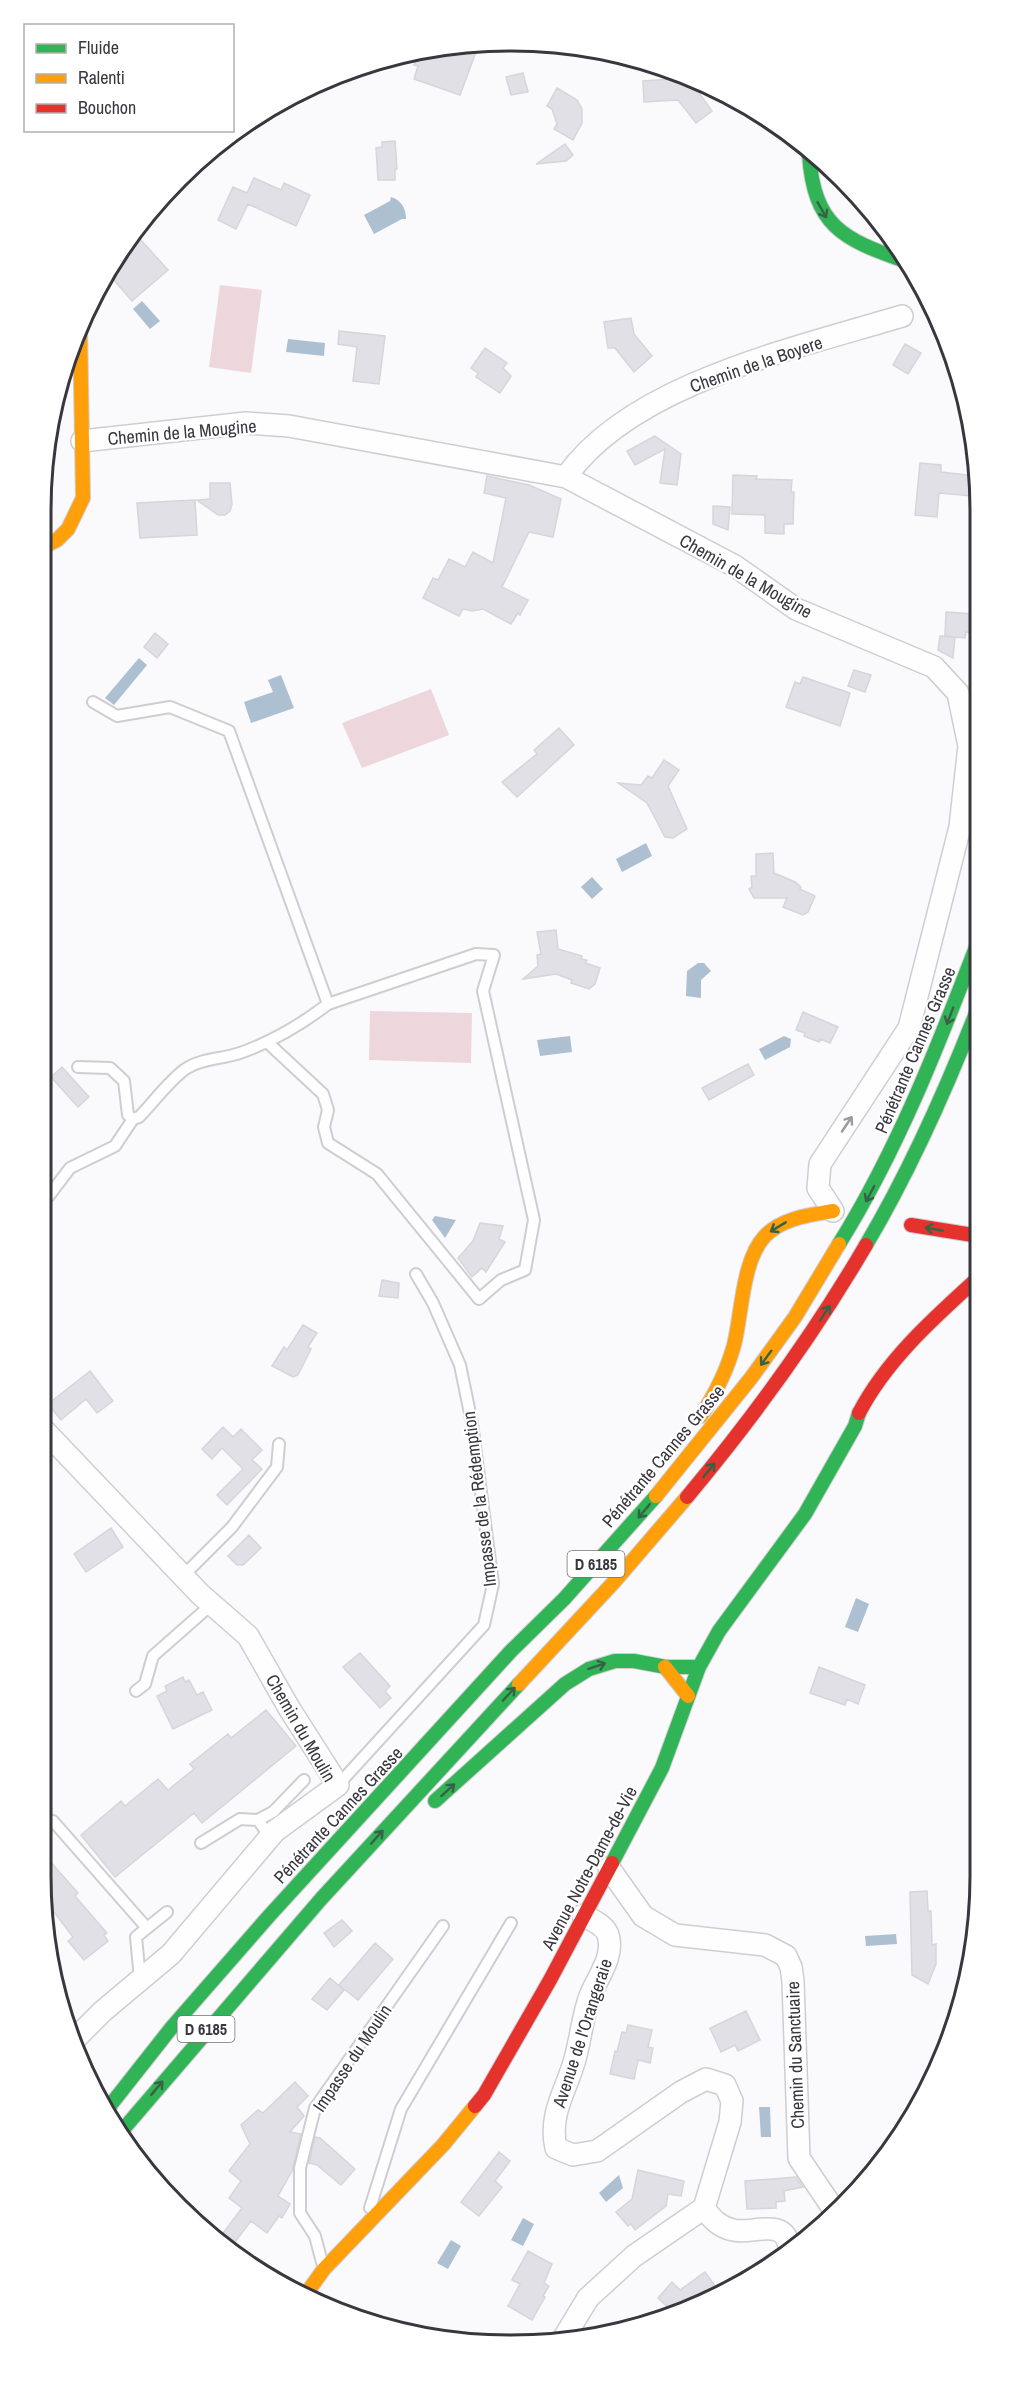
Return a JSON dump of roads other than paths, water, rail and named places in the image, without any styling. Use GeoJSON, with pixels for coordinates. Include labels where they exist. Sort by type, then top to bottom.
{"type":"FeatureCollection","features":[{"type":"Feature","properties":{"kind":"main road"},"geometry":{"type":"LineString","coordinates":[[809,162],[813,192],[832,226],[850,239],[894,257]]}},
{"type":"Feature","properties":{"kind":"main road"},"geometry":{"type":"LineString","coordinates":[[51,543],[59,540],[70,530],[78,516],[83,498],[80,349]]}},
{"type":"Feature","properties":{"kind":"main road","name":"Pénétrante Cannes Grasse"},"geometry":{"type":"LineString","coordinates":[[112,2103],[172,2027],[262,1924],[511,1652],[564,1599],[638,1518],[744,1387],[795,1317],[866,1201],[888,1160],[932,1063],[970,963]]}},
{"type":"Feature","properties":{"kind":"main road","name":"D 6185"},"geometry":{"type":"LineString","coordinates":[[125,2126],[204,2031],[382,1830],[668,1520],[741,1430],[793,1360],[861,1257],[897,1195],[960,1058],[970,1030]]}},
{"type":"Feature","properties":{"kind":"main road"},"geometry":{"type":"LineString","coordinates":[[960,1058],[970,1039]]}},
{"type":"Feature","properties":{"kind":"main road"},"geometry":{"type":"LineString","coordinates":[[693,1427],[717,1391],[728,1365],[736,1338],[750,1263],[757,1245],[769,1232],[784,1222],[807,1214],[833,1211]]}},
{"type":"Feature","properties":{"kind":"main road"},"geometry":{"type":"LineString","coordinates":[[911,1225],[970,1235]]}},
{"type":"Feature","properties":{"kind":"main road"},"geometry":{"type":"LineString","coordinates":[[956,1233],[970,1242]]}},
{"type":"Feature","properties":{"kind":"main road","name":"Avenue Notre-Dame-de-Vie"},"geometry":{"type":"LineString","coordinates":[[310,2289],[324,2269],[443,2145],[484,2095],[539,1999],[662,1768],[699,1666],[719,1630],[805,1514],[855,1426],[856,1416],[889,1366],[912,1340],[970,1285]]}},
{"type":"Feature","properties":{"kind":"main road","name":"Avenue Notre-Dame-de-Vie"},"geometry":{"type":"LineString","coordinates":[[855,1426],[864,1420],[897,1369],[918,1345],[970,1304]]}},
{"type":"Feature","properties":{"kind":"main road"},"geometry":{"type":"LineString","coordinates":[[511,1652],[635,1499]]}},
{"type":"Feature","properties":{"kind":"main road"},"geometry":{"type":"LineString","coordinates":[[426,1809],[565,1684],[582,1672],[599,1664],[633,1660],[665,1667],[699,1666]]}},
{"type":"Feature","properties":{"kind":"main road"},"geometry":{"type":"LineString","coordinates":[[665,1667],[688,1696]]}},
{"type":"Feature","properties":{"kind":"main road"},"geometry":{"type":"LineString","coordinates":[[296,1927],[400,1833]]}},
{"type":"Feature","properties":{"kind":"street","name":"Chemin de la Boyere"},"geometry":{"type":"LineString","coordinates":[[566,477],[579,459],[623,421],[700,380],[902,316]]}},
{"type":"Feature","properties":{"kind":"street","name":"Chemin de la Mougine"},"geometry":{"type":"LineString","coordinates":[[82,441],[246,423],[289,426],[566,477],[735,566],[795,609],[934,667],[958,693],[969,746],[960,827],[909,1028],[820,1164],[818,1188],[833,1211]]}},
{"type":"Feature","properties":{"kind":"street","name":"Chemin du Moulin"},"geometry":{"type":"LineString","coordinates":[[51,1438],[183,1576],[248,1636],[289,1708],[338,1785],[275,1831],[264,1828],[171,1954],[103,2011],[80,2034]]}},
{"type":"Feature","properties":{"kind":"street","name":"Chemin du Sanctuaire"},"geometry":{"type":"LineString","coordinates":[[609,1868],[643,1916],[675,1935],[765,1945],[786,1956],[791,1967],[793,1981],[799,2158],[830,2204]]}},
{"type":"Feature","properties":{"kind":"street","name":"Avenue de l'Orangeraie"},"geometry":{"type":"LineString","coordinates":[[583,1915],[601,1926],[608,1934],[609,1945],[607,1959],[589,1999],[576,2058],[556,2109],[552,2132],[556,2148],[573,2155],[597,2151],[681,2092],[698,2083],[706,2079],[725,2085],[732,2101],[730,2122],[704,2208]]}},
{"type":"Feature","properties":{"kind":"street"},"geometry":{"type":"LineString","coordinates":[[568,2331],[588,2298],[634,2256],[704,2208],[714,2222],[735,2231],[774,2229],[785,2236],[787,2242]]}},
{"type":"Feature","properties":{"kind":"lane"},"geometry":{"type":"LineString","coordinates":[[93,702],[117,716],[170,707],[229,731],[328,1004]]}},
{"type":"Feature","properties":{"kind":"lane"},"geometry":{"type":"LineString","coordinates":[[51,1193],[70,1168],[115,1146],[133,1119],[139,1117],[184,1069],[196,1062],[238,1054],[267,1042],[328,1004],[476,954],[494,955],[483,991],[534,1220],[525,1270],[501,1280],[479,1299],[377,1174],[328,1143],[324,1127],[328,1110],[323,1094],[267,1042]]}},
{"type":"Feature","properties":{"kind":"lane"},"geometry":{"type":"LineString","coordinates":[[78,1067],[110,1068],[124,1081],[128,1115],[133,1119]]}},
{"type":"Feature","properties":{"kind":"lane","name":"Impasse de la Rédemption"},"geometry":{"type":"LineString","coordinates":[[338,1785],[484,1625],[493,1584],[472,1423],[460,1365],[433,1303],[416,1274]]}},
{"type":"Feature","properties":{"kind":"lane"},"geometry":{"type":"LineString","coordinates":[[183,1576],[232,1527],[277,1467],[279,1444]]}},
{"type":"Feature","properties":{"kind":"lane"},"geometry":{"type":"LineString","coordinates":[[136,1691],[145,1684],[153,1656],[212,1604]]}},
{"type":"Feature","properties":{"kind":"lane"},"geometry":{"type":"LineString","coordinates":[[201,1843],[240,1819],[264,1828],[273,1812],[304,1780]]}},
{"type":"Feature","properties":{"kind":"lane"},"geometry":{"type":"LineString","coordinates":[[53,1821],[147,1928]]}},
{"type":"Feature","properties":{"kind":"lane"},"geometry":{"type":"LineString","coordinates":[[140,1979],[136,1937],[167,1912]]}},
{"type":"Feature","properties":{"kind":"lane"},"geometry":{"type":"LineString","coordinates":[[365,2226],[401,2109],[511,1923]]}},
{"type":"Feature","properties":{"kind":"lane","name":"Impasse du Moulin"},"geometry":{"type":"LineString","coordinates":[[324,2269],[315,2236],[300,2213],[300,2168],[315,2108],[442,1926]]}},
{"type":"Feature","properties":{"kind":"water"},"geometry":{"type":"Polygon","coordinates":[[[391,197],[402,205],[406,219],[374,234],[364,215],[390,201],[391,197]]]}},
{"type":"Feature","properties":{"kind":"water"},"geometry":{"type":"Polygon","coordinates":[[[142,301],[160,321],[150,329],[133,309],[142,301]]]}},
{"type":"Feature","properties":{"kind":"water"},"geometry":{"type":"Polygon","coordinates":[[[288,339],[325,343],[324,356],[286,352],[288,339]]]}},
{"type":"Feature","properties":{"kind":"water"},"geometry":{"type":"Polygon","coordinates":[[[139,658],[147,665],[114,705],[105,698],[139,658]]]}},
{"type":"Feature","properties":{"kind":"water"},"geometry":{"type":"Polygon","coordinates":[[[281,675],[294,708],[251,723],[244,702],[273,692],[268,680],[281,675]]]}},
{"type":"Feature","properties":{"kind":"water"},"geometry":{"type":"Polygon","coordinates":[[[646,843],[652,856],[622,872],[616,859],[646,843]]]}},
{"type":"Feature","properties":{"kind":"water"},"geometry":{"type":"Polygon","coordinates":[[[592,877],[603,889],[592,899],[581,887],[592,877]]]}},
{"type":"Feature","properties":{"kind":"water"},"geometry":{"type":"Polygon","coordinates":[[[698,963],[704,963],[711,971],[701,980],[701,998],[686,996],[687,971],[698,963]]]}},
{"type":"Feature","properties":{"kind":"water"},"geometry":{"type":"Polygon","coordinates":[[[570,1036],[572,1052],[540,1056],[537,1040],[570,1036]]]}},
{"type":"Feature","properties":{"kind":"water"},"geometry":{"type":"Polygon","coordinates":[[[784,1036],[791,1039],[790,1047],[765,1060],[759,1049],[784,1036]]]}},
{"type":"Feature","properties":{"kind":"water"},"geometry":{"type":"Polygon","coordinates":[[[435,1216],[456,1220],[445,1238],[432,1220],[435,1216]]]}},
{"type":"Feature","properties":{"kind":"water"},"geometry":{"type":"Polygon","coordinates":[[[856,1598],[869,1604],[858,1632],[845,1627],[856,1598]]]}},
{"type":"Feature","properties":{"kind":"water"},"geometry":{"type":"Polygon","coordinates":[[[896,1934],[897,1944],[866,1946],[865,1936],[896,1934]]]}},
{"type":"Feature","properties":{"kind":"water"},"geometry":{"type":"Polygon","coordinates":[[[759,2107],[770,2107],[771,2137],[761,2137],[759,2107]]]}},
{"type":"Feature","properties":{"kind":"water"},"geometry":{"type":"Polygon","coordinates":[[[619,2175],[623,2188],[606,2202],[599,2193],[619,2175]]]}},
{"type":"Feature","properties":{"kind":"water"},"geometry":{"type":"Polygon","coordinates":[[[523,2218],[534,2224],[523,2246],[511,2240],[523,2218]]]}},
{"type":"Feature","properties":{"kind":"water"},"geometry":{"type":"Polygon","coordinates":[[[451,2240],[461,2246],[448,2269],[437,2263],[451,2240]]]}}]}
